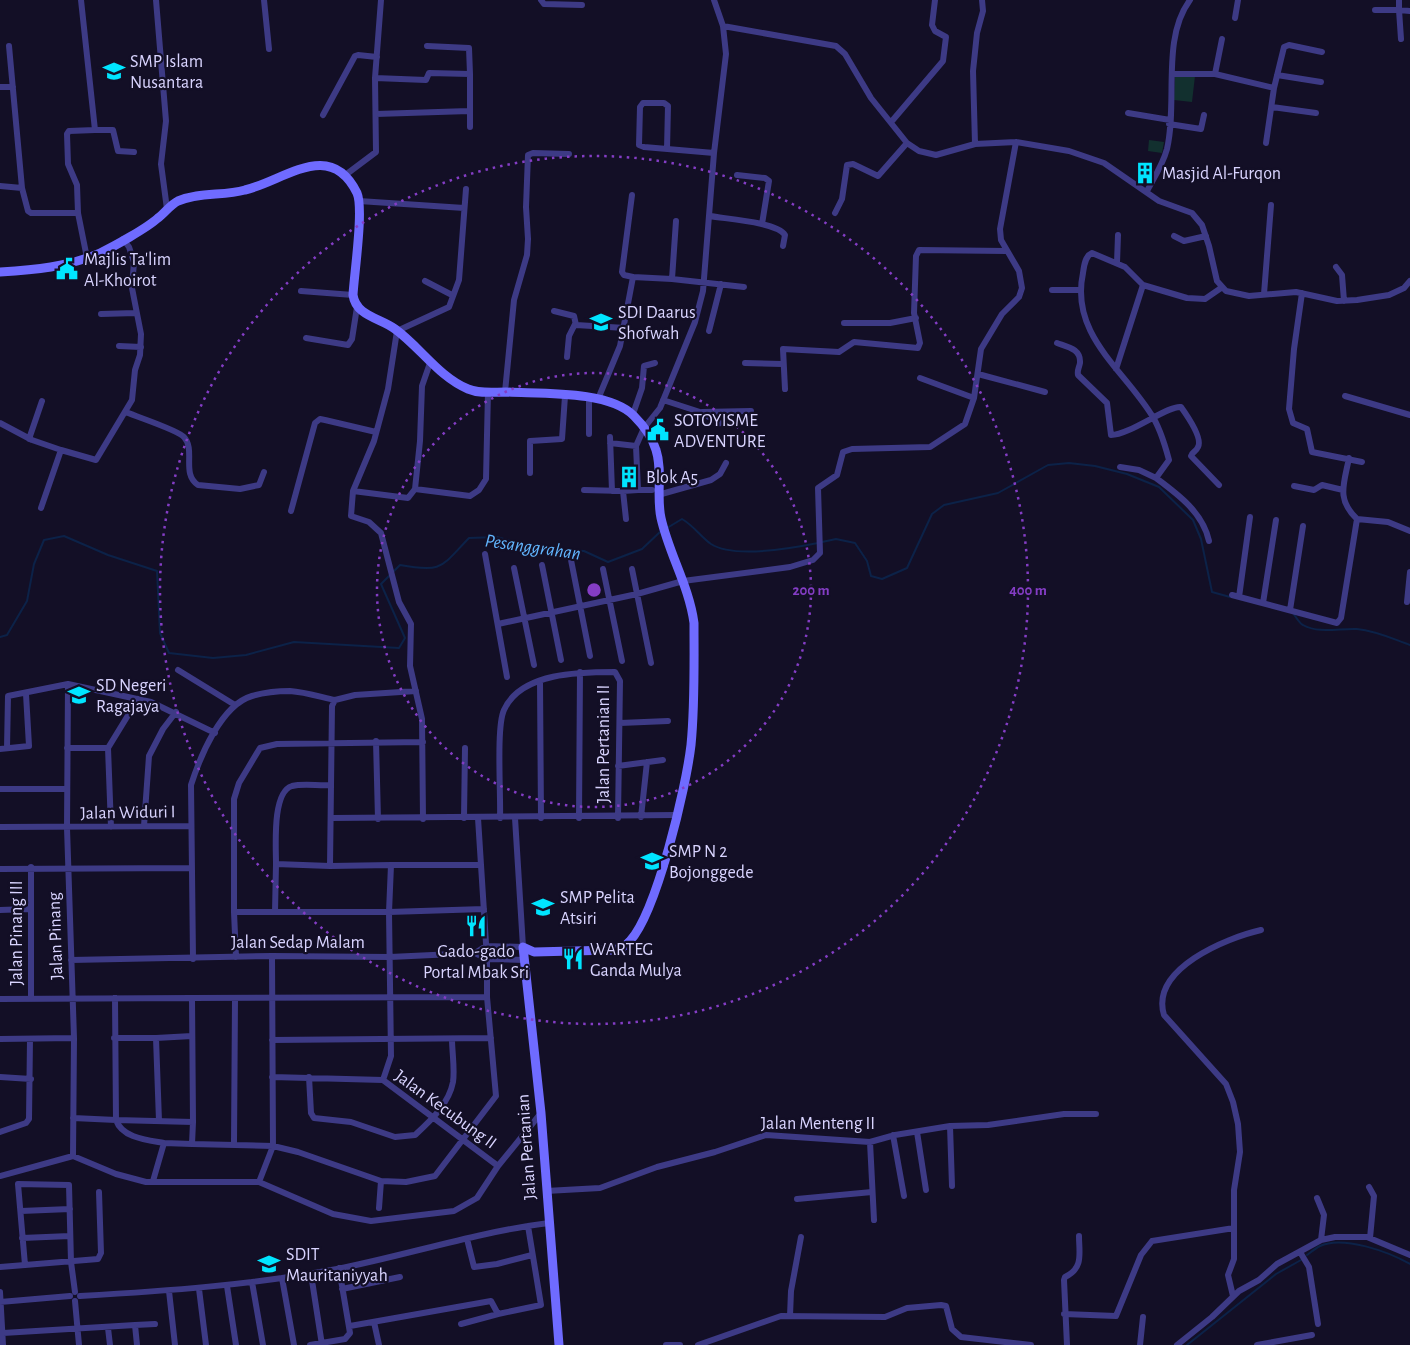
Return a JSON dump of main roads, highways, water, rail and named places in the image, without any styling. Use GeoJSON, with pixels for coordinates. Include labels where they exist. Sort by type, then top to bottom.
{"type":"FeatureCollection","features":[{"type":"Feature","properties":{"kind":"waterway","name":"Pesanggrahan"},"geometry":{"type":"LineString","coordinates":[[822,542],[836,539],[855,543],[867,561],[871,576],[882,579],[907,568],[932,514],[944,505],[998,493],[1048,465],[1069,463],[1095,466],[1127,474],[1159,487],[1193,520],[1201,539],[1212,592],[1230,597]]}},
{"type":"Feature","properties":{"kind":"waterway","name":"Pesanggrahan"},"geometry":{"type":"LineString","coordinates":[[667,528],[682,519],[711,544],[734,551],[764,551],[818,543]]}},
{"type":"Feature","properties":{"kind":"waterway","name":"Pesanggrahan"},"geometry":{"type":"LineString","coordinates":[[394,571],[400,565],[425,568],[433,568],[440,565],[452,556],[469,538],[497,537],[534,548],[584,551],[608,562],[642,549],[661,531]]}},
{"type":"Feature","properties":{"kind":"waterway","name":"Pesanggrahan"},"geometry":{"type":"LineString","coordinates":[[0,637],[7,635],[27,601],[34,564],[44,540],[64,536],[108,555],[157,571],[160,633],[169,653],[213,658],[246,655],[294,642],[399,648],[405,638],[381,584],[390,575]]}},
{"type":"Feature","properties":{"kind":"waterway","name":"Pesanggrahan"},"geometry":{"type":"LineString","coordinates":[[1293,613],[1300,623],[1309,628],[1364,630],[1410,645]]}},
{"type":"Feature","properties":{"kind":"waterway"},"geometry":{"type":"LineString","coordinates":[[1307,1255],[1320,1246],[1341,1242],[1366,1246],[1410,1264]]}},
{"type":"Feature","properties":{"kind":"waterway"},"geometry":{"type":"LineString","coordinates":[[1187,1345],[1276,1274],[1301,1260]]}},
{"type":"Feature","properties":{"kind":"place","name":"SMP Islam Nusantara"},"geometry":{"type":"Point","coordinates":[114,71]}},
{"type":"Feature","properties":{"kind":"place","name":"Masjid Al-Furqon"},"geometry":{"type":"Point","coordinates":[1145,173]}},
{"type":"Feature","properties":{"kind":"place","name":"Majlis Ta'lim Al-Khoirot"},"geometry":{"type":"Point","coordinates":[67,269]}},
{"type":"Feature","properties":{"kind":"place","name":"SDI Daarus Shofwah"},"geometry":{"type":"Point","coordinates":[601,322]}},
{"type":"Feature","properties":{"kind":"place","name":"SOTOYISME ADVENTURE"},"geometry":{"type":"Point","coordinates":[658,430]}},
{"type":"Feature","properties":{"kind":"place","name":"Blok A5"},"geometry":{"type":"Point","coordinates":[629,477]}},
{"type":"Feature","properties":{"kind":"place","name":"SD Negeri Ragajaya"},"geometry":{"type":"Point","coordinates":[79,695]}},
{"type":"Feature","properties":{"kind":"place","name":"SMP N 2 Bojonggede"},"geometry":{"type":"Point","coordinates":[652,861]}},
{"type":"Feature","properties":{"kind":"place","name":"SMP Pelita Atsiri"},"geometry":{"type":"Point","coordinates":[543,907]}},
{"type":"Feature","properties":{"kind":"place","name":"Gado-gado Portal Mbak Sri"},"geometry":{"type":"Point","coordinates":[476,926]}},
{"type":"Feature","properties":{"kind":"place","name":"WARTEG Ganda Mulya"},"geometry":{"type":"Point","coordinates":[573,959]}},
{"type":"Feature","properties":{"kind":"place","name":"SDIT Mauritaniyyah"},"geometry":{"type":"Point","coordinates":[269,1264]}}]}
